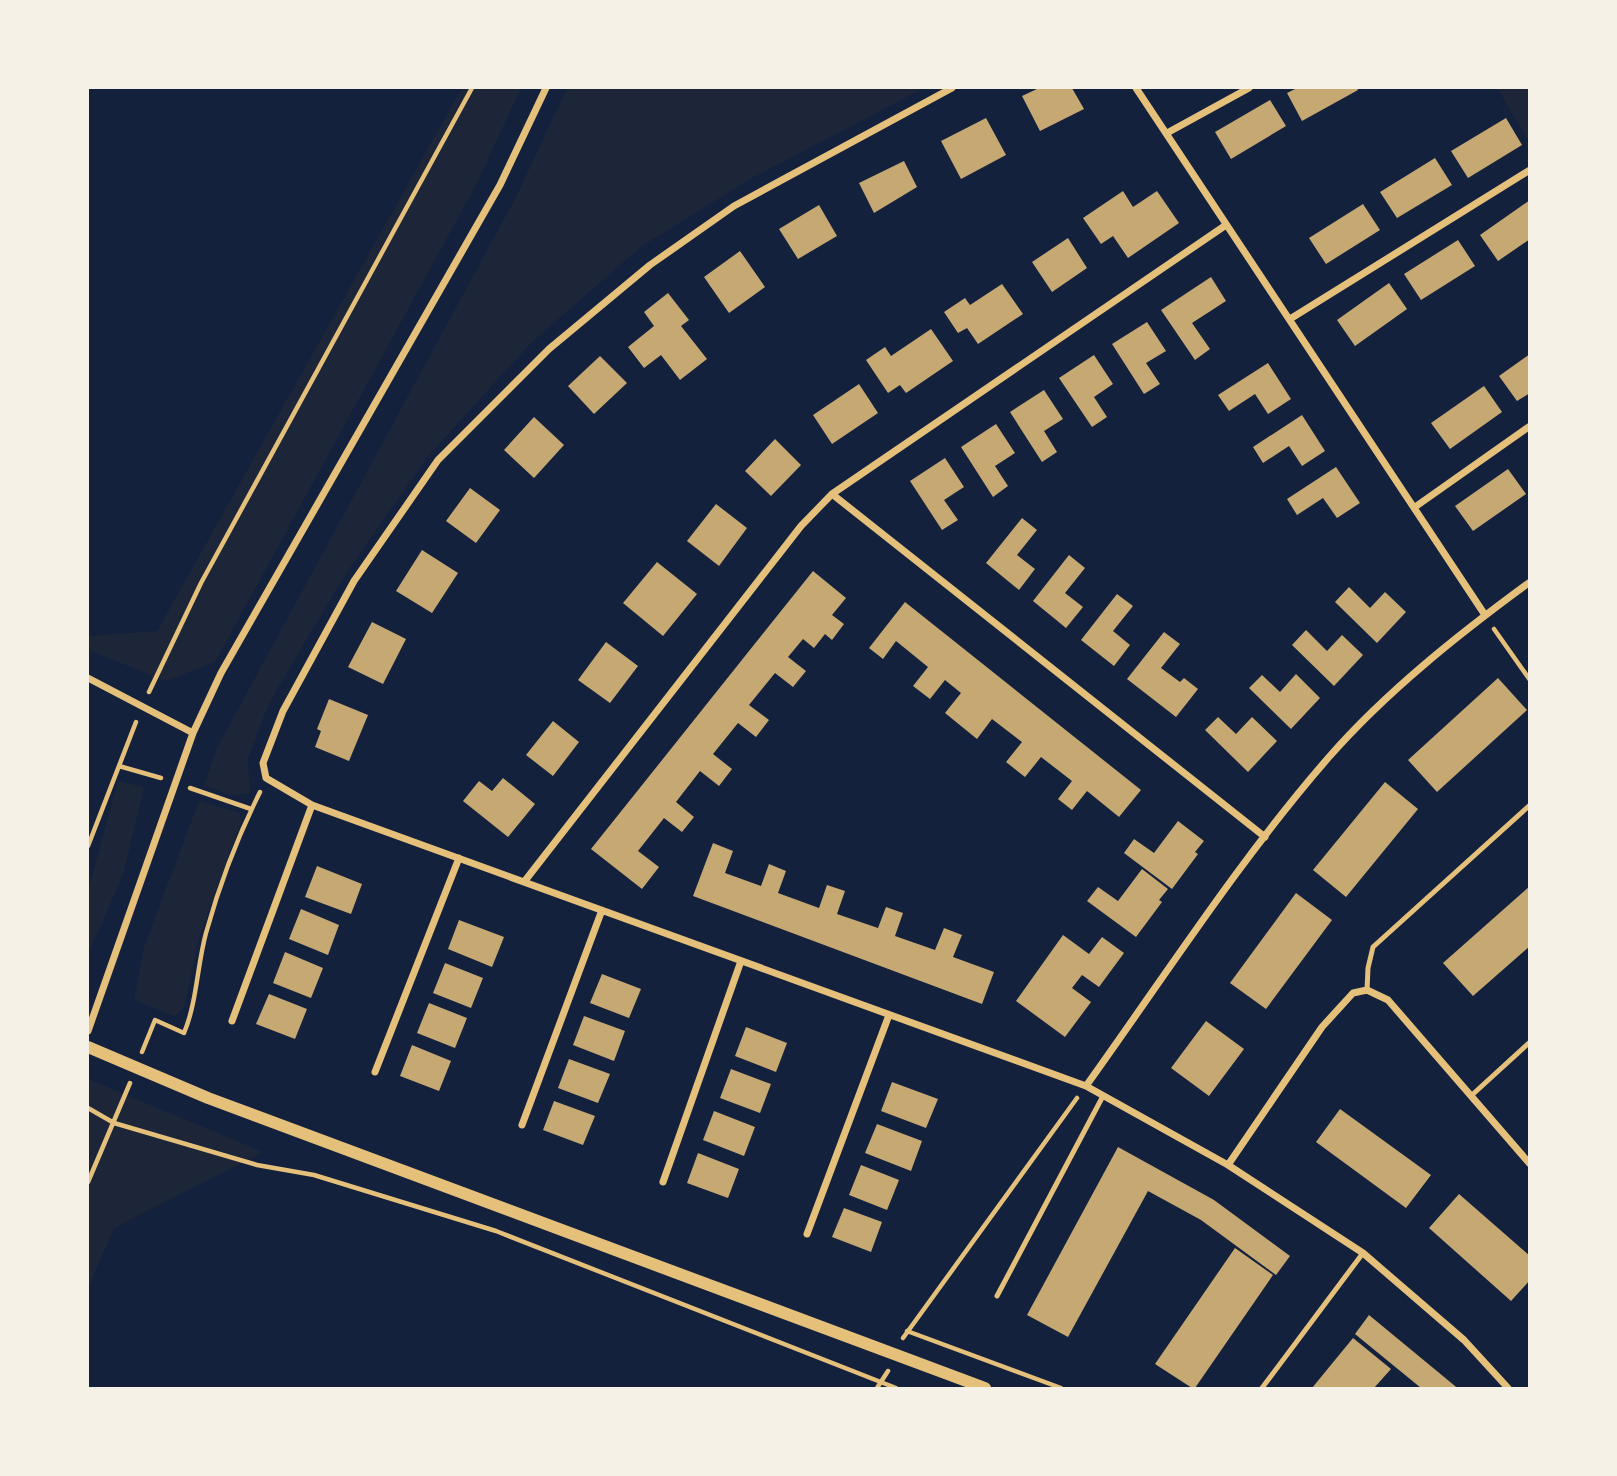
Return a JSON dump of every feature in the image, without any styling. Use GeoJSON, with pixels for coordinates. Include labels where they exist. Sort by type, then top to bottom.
{"type":"FeatureCollection","features":[{"type":"Feature","properties":{"kind":"street"},"geometry":{"type":"LineString","coordinates":[[88,1031],[193,733],[220,673],[500,185],[546,88]]}},
{"type":"Feature","properties":{"kind":"street"},"geometry":{"type":"LineString","coordinates":[[952,88],[734,206],[650,265],[549,349],[438,460],[354,581],[283,711],[263,763],[266,778],[312,804],[1086,1086],[1228,1165],[1363,1253],[1464,1340],[1508,1388]]}},
{"type":"Feature","properties":{"kind":"street"},"geometry":{"type":"LineString","coordinates":[[1136,88],[1485,615]]}},
{"type":"Feature","properties":{"kind":"street"},"geometry":{"type":"LineString","coordinates":[[1167,133],[1249,88]]}},
{"type":"Feature","properties":{"kind":"street"},"geometry":{"type":"LineString","coordinates":[[1290,319],[1530,170]]}},
{"type":"Feature","properties":{"kind":"street"},"geometry":{"type":"LineString","coordinates":[[524,882],[801,526],[832,494],[1226,225]]}},
{"type":"Feature","properties":{"kind":"street"},"geometry":{"type":"LineString","coordinates":[[1415,507],[1530,426]]}},
{"type":"Feature","properties":{"kind":"street"},"geometry":{"type":"LineString","coordinates":[[832,494],[1265,837]]}},
{"type":"Feature","properties":{"kind":"street"},"geometry":{"type":"LineString","coordinates":[[1086,1086],[1265,837],[1330,756],[1381,705],[1485,615],[1530,582]]}},
{"type":"Feature","properties":{"kind":"street"},"geometry":{"type":"LineString","coordinates":[[88,678],[193,733]]}},
{"type":"Feature","properties":{"kind":"street"},"geometry":{"type":"LineString","coordinates":[[232,1021],[312,804]]}},
{"type":"Feature","properties":{"kind":"street"},"geometry":{"type":"LineString","coordinates":[[375,1072],[459,858]]}},
{"type":"Feature","properties":{"kind":"street"},"geometry":{"type":"LineString","coordinates":[[522,1125],[602,910]]}},
{"type":"Feature","properties":{"kind":"street"},"geometry":{"type":"LineString","coordinates":[[663,1182],[741,961]]}},
{"type":"Feature","properties":{"kind":"street"},"geometry":{"type":"LineString","coordinates":[[1228,1165],[1322,1027],[1353,993],[1367,990],[1388,1000],[1530,1164]]}},
{"type":"Feature","properties":{"kind":"street"},"geometry":{"type":"LineString","coordinates":[[807,1234],[889,1015]]}},
{"type":"Feature","properties":{"kind":"street"},"geometry":{"type":"LineString","coordinates":[[88,1047],[208,1098],[985,1388]]}},
{"type":"Feature","properties":{"kind":"lane"},"geometry":{"type":"LineString","coordinates":[[1367,990],[1373,947],[1530,805]]}},
{"type":"Feature","properties":{"kind":"lane"},"geometry":{"type":"LineString","coordinates":[[1472,1095],[1530,1042]]}},
{"type":"Feature","properties":{"kind":"lane"},"geometry":{"type":"LineString","coordinates":[[997,1296],[1103,1096]]}},
{"type":"Feature","properties":{"kind":"lane"},"geometry":{"type":"LineString","coordinates":[[1262,1388],[1363,1253]]}},
{"type":"Feature","properties":{"kind":"path"},"geometry":{"type":"LineString","coordinates":[[88,846],[142,708],[201,583],[472,88]]}},
{"type":"Feature","properties":{"kind":"path"},"geometry":{"type":"LineString","coordinates":[[1485,615],[1530,680]]}},
{"type":"Feature","properties":{"kind":"path"},"geometry":{"type":"LineString","coordinates":[[88,1182],[155,1020],[184,1033],[191,1015],[195,980],[207,931],[251,809],[266,778]]}},
{"type":"Feature","properties":{"kind":"path"},"geometry":{"type":"LineString","coordinates":[[880,1387],[907,1331],[1086,1086]]}},
{"type":"Feature","properties":{"kind":"path"},"geometry":{"type":"LineString","coordinates":[[88,1108],[114,1123],[257,1165],[314,1175],[496,1231],[880,1387],[896,1388]]}},
{"type":"Feature","properties":{"kind":"path"},"geometry":{"type":"LineString","coordinates":[[907,1331],[1061,1388]]}},
{"type":"Feature","properties":{"kind":"shaded area"},"geometry":{"type":"Polygon","coordinates":[[[462,88],[521,88],[477,183],[215,662],[166,681],[88,650],[88,636],[157,631],[462,88]]]}},
{"type":"Feature","properties":{"kind":"shaded area"},"geometry":{"type":"Polygon","coordinates":[[[567,88],[924,88],[750,179],[642,246],[532,342],[428,456],[343,578],[269,703],[248,758],[250,793],[232,796],[204,785],[217,748],[516,197],[567,88]]]}},
{"type":"Feature","properties":{"kind":"shaded area"},"geometry":{"type":"Polygon","coordinates":[[[1497,88],[1529,88],[1529,142],[1497,88]]]}},
{"type":"Feature","properties":{"kind":"shaded area"},"geometry":{"type":"Polygon","coordinates":[[[118,781],[144,787],[123,875],[91,948],[88,949],[88,890],[118,781]]]}},
{"type":"Feature","properties":{"kind":"shaded area"},"geometry":{"type":"Polygon","coordinates":[[[199,801],[240,813],[241,822],[199,938],[184,1007],[175,1016],[134,1000],[144,947],[199,801]]]}},
{"type":"Feature","properties":{"kind":"shaded area"},"geometry":{"type":"Polygon","coordinates":[[[88,1079],[263,1152],[114,1228],[88,1288],[88,1079]]]}},
{"type":"Feature","properties":{"kind":"building"},"geometry":{"type":"Polygon","coordinates":[[[1039,88],[1072,88],[1084,109],[1040,131],[1022,96],[1039,88]]]}},
{"type":"Feature","properties":{"kind":"building"},"geometry":{"type":"Polygon","coordinates":[[[1297,88],[1358,90],[1302,121],[1287,93],[1297,88]]]}},
{"type":"Feature","properties":{"kind":"building"},"geometry":{"type":"Polygon","coordinates":[[[1270,100],[1286,126],[1231,159],[1215,132],[1270,100]]]}},
{"type":"Feature","properties":{"kind":"building"},"geometry":{"type":"Polygon","coordinates":[[[986,118],[1006,155],[961,179],[941,141],[986,118]]]}},
{"type":"Feature","properties":{"kind":"building"},"geometry":{"type":"Polygon","coordinates":[[[1506,118],[1522,145],[1468,178],[1451,151],[1506,118]]]}},
{"type":"Feature","properties":{"kind":"building"},"geometry":{"type":"Polygon","coordinates":[[[1435,158],[1452,185],[1397,218],[1380,192],[1435,158]]]}},
{"type":"Feature","properties":{"kind":"building"},"geometry":{"type":"Polygon","coordinates":[[[904,161],[917,187],[874,213],[859,183],[904,161]]]}},
{"type":"Feature","properties":{"kind":"building"},"geometry":{"type":"Polygon","coordinates":[[[1123,191],[1133,207],[1157,191],[1179,223],[1128,258],[1113,236],[1101,244],[1083,218],[1123,191]]]}},
{"type":"Feature","properties":{"kind":"building"},"geometry":{"type":"Polygon","coordinates":[[[1530,200],[1530,239],[1498,261],[1480,235],[1530,200]]]}},
{"type":"Feature","properties":{"kind":"building"},"geometry":{"type":"Polygon","coordinates":[[[1363,204],[1380,230],[1326,264],[1309,238],[1363,204]]]}},
{"type":"Feature","properties":{"kind":"building"},"geometry":{"type":"Polygon","coordinates":[[[819,205],[837,236],[798,259],[779,229],[819,205]]]}},
{"type":"Feature","properties":{"kind":"building"},"geometry":{"type":"Polygon","coordinates":[[[1068,238],[1087,268],[1052,292],[1032,262],[1068,238]]]}},
{"type":"Feature","properties":{"kind":"building"},"geometry":{"type":"Polygon","coordinates":[[[1458,240],[1475,266],[1421,300],[1404,274],[1458,240]]]}},
{"type":"Feature","properties":{"kind":"building"},"geometry":{"type":"Polygon","coordinates":[[[740,251],[765,287],[729,313],[704,277],[740,251]]]}},
{"type":"Feature","properties":{"kind":"building"},"geometry":{"type":"Polygon","coordinates":[[[1211,277],[1226,301],[1192,323],[1210,349],[1195,360],[1161,310],[1211,277]]]}},
{"type":"Feature","properties":{"kind":"building"},"geometry":{"type":"Polygon","coordinates":[[[1389,283],[1407,309],[1355,346],[1337,320],[1389,283]]]}},
{"type":"Feature","properties":{"kind":"building"},"geometry":{"type":"Polygon","coordinates":[[[1002,284],[1023,314],[978,344],[967,328],[958,333],[944,312],[965,298],[970,305],[1002,284]]]}},
{"type":"Feature","properties":{"kind":"building"},"geometry":{"type":"Polygon","coordinates":[[[668,293],[689,320],[681,326],[707,359],[680,380],[661,355],[644,368],[628,347],[654,326],[644,312],[668,293]]]}},
{"type":"Feature","properties":{"kind":"building"},"geometry":{"type":"Polygon","coordinates":[[[1147,322],[1166,351],[1146,363],[1160,384],[1144,394],[1112,344],[1147,322]]]}},
{"type":"Feature","properties":{"kind":"building"},"geometry":{"type":"Polygon","coordinates":[[[931,329],[953,361],[906,393],[900,385],[888,393],[866,360],[885,347],[891,356],[931,329]]]}},
{"type":"Feature","properties":{"kind":"building"},"geometry":{"type":"Polygon","coordinates":[[[1530,354],[1530,393],[1517,401],[1499,376],[1530,354]]]}},
{"type":"Feature","properties":{"kind":"building"},"geometry":{"type":"Polygon","coordinates":[[[1094,355],[1113,384],[1094,397],[1107,417],[1092,427],[1059,378],[1094,355]]]}},
{"type":"Feature","properties":{"kind":"building"},"geometry":{"type":"Polygon","coordinates":[[[600,356],[627,383],[594,414],[568,386],[600,356]]]}},
{"type":"Feature","properties":{"kind":"building"},"geometry":{"type":"Polygon","coordinates":[[[1268,363],[1291,399],[1268,414],[1255,394],[1229,411],[1218,395],[1268,363]]]}},
{"type":"Feature","properties":{"kind":"building"},"geometry":{"type":"Polygon","coordinates":[[[859,384],[878,413],[832,444],[813,415],[859,384]]]}},
{"type":"Feature","properties":{"kind":"building"},"geometry":{"type":"Polygon","coordinates":[[[1484,386],[1502,412],[1450,449],[1431,423],[1484,386]]]}},
{"type":"Feature","properties":{"kind":"building"},"geometry":{"type":"Polygon","coordinates":[[[1044,390],[1063,419],[1044,431],[1057,452],[1042,462],[1010,412],[1044,390]]]}},
{"type":"Feature","properties":{"kind":"building"},"geometry":{"type":"Polygon","coordinates":[[[1302,415],[1325,451],[1302,466],[1289,446],[1263,463],[1253,447],[1302,415]]]}},
{"type":"Feature","properties":{"kind":"building"},"geometry":{"type":"Polygon","coordinates":[[[534,417],[564,445],[534,478],[504,450],[534,417]]]}},
{"type":"Feature","properties":{"kind":"building"},"geometry":{"type":"Polygon","coordinates":[[[996,424],[1015,453],[995,466],[1008,486],[993,497],[961,447],[996,424]]]}},
{"type":"Feature","properties":{"kind":"building"},"geometry":{"type":"Polygon","coordinates":[[[775,439],[801,465],[771,496],[745,471],[775,439]]]}},
{"type":"Feature","properties":{"kind":"building"},"geometry":{"type":"Polygon","coordinates":[[[945,458],[964,487],[944,500],[958,520],[942,530],[910,481],[945,458]]]}},
{"type":"Feature","properties":{"kind":"building"},"geometry":{"type":"Polygon","coordinates":[[[1336,467],[1360,503],[1337,518],[1323,498],[1297,515],[1287,499],[1336,467]]]}},
{"type":"Feature","properties":{"kind":"building"},"geometry":{"type":"Polygon","coordinates":[[[1508,469],[1526,494],[1473,531],[1455,506],[1508,469]]]}},
{"type":"Feature","properties":{"kind":"building"},"geometry":{"type":"Polygon","coordinates":[[[470,488],[500,510],[476,543],[446,521],[470,488]]]}},
{"type":"Feature","properties":{"kind":"building"},"geometry":{"type":"Polygon","coordinates":[[[716,504],[747,528],[719,566],[687,541],[716,504]]]}},
{"type":"Feature","properties":{"kind":"building"},"geometry":{"type":"Polygon","coordinates":[[[1022,518],[1037,530],[1017,555],[1035,569],[1019,590],[986,563],[1022,518]]]}},
{"type":"Feature","properties":{"kind":"building"},"geometry":{"type":"Polygon","coordinates":[[[422,550],[458,573],[432,613],[396,591],[422,550]]]}},
{"type":"Feature","properties":{"kind":"building"},"geometry":{"type":"Polygon","coordinates":[[[1069,555],[1085,568],[1065,593],[1083,607],[1066,628],[1033,601],[1069,555]]]}},
{"type":"Feature","properties":{"kind":"building"},"geometry":{"type":"Polygon","coordinates":[[[657,562],[697,594],[663,636],[623,603],[657,562]]]}},
{"type":"Feature","properties":{"kind":"building"},"geometry":{"type":"Polygon","coordinates":[[[813,571],[846,598],[832,615],[844,624],[832,640],[825,634],[814,648],[803,639],[788,657],[806,671],[793,687],[775,673],[749,705],[769,720],[756,737],[738,723],[713,754],[732,769],[719,786],[700,771],[676,802],[694,817],[682,832],[664,818],[638,851],[659,867],[642,889],[591,849],[813,571]]]}},
{"type":"Feature","properties":{"kind":"building"},"geometry":{"type":"Polygon","coordinates":[[[1349,587],[1370,608],[1385,592],[1406,612],[1377,643],[1335,602],[1349,587]]]}},
{"type":"Feature","properties":{"kind":"building"},"geometry":{"type":"Polygon","coordinates":[[[1117,594],[1133,606],[1113,631],[1130,645],[1114,666],[1081,640],[1117,594]]]}},
{"type":"Feature","properties":{"kind":"building"},"geometry":{"type":"Polygon","coordinates":[[[905,602],[1141,790],[1119,817],[1087,791],[1072,810],[1058,799],[1072,781],[1041,757],[1025,777],[1006,762],[1022,742],[992,719],[977,739],[945,713],[961,693],[945,680],[930,699],[913,686],[928,667],[896,641],[883,659],[869,648],[905,602]]]}},
{"type":"Feature","properties":{"kind":"building"},"geometry":{"type":"Polygon","coordinates":[[[372,622],[406,639],[383,684],[348,667],[372,622]]]}},
{"type":"Feature","properties":{"kind":"building"},"geometry":{"type":"Polygon","coordinates":[[[1306,630],[1327,651],[1342,635],[1363,655],[1334,686],[1292,645],[1306,630]]]}},
{"type":"Feature","properties":{"kind":"building"},"geometry":{"type":"Polygon","coordinates":[[[1164,632],[1180,644],[1161,668],[1180,682],[1184,678],[1198,689],[1176,717],[1127,679],[1164,632]]]}},
{"type":"Feature","properties":{"kind":"building"},"geometry":{"type":"Polygon","coordinates":[[[606,642],[638,666],[610,703],[578,680],[606,642]]]}},
{"type":"Feature","properties":{"kind":"building"},"geometry":{"type":"Polygon","coordinates":[[[1296,674],[1320,698],[1291,729],[1249,688],[1262,675],[1280,692],[1296,674]]]}},
{"type":"Feature","properties":{"kind":"building"},"geometry":{"type":"Polygon","coordinates":[[[1498,678],[1527,710],[1437,792],[1408,760],[1498,678]]]}},
{"type":"Feature","properties":{"kind":"building"},"geometry":{"type":"Polygon","coordinates":[[[329,699],[368,715],[349,761],[315,747],[321,731],[317,729],[329,699]]]}},
{"type":"Feature","properties":{"kind":"building"},"geometry":{"type":"Polygon","coordinates":[[[1218,717],[1236,734],[1252,717],[1277,741],[1248,772],[1205,730],[1218,717]]]}},
{"type":"Feature","properties":{"kind":"building"},"geometry":{"type":"Polygon","coordinates":[[[553,721],[579,742],[553,776],[526,755],[553,721]]]}},
{"type":"Feature","properties":{"kind":"building"},"geometry":{"type":"Polygon","coordinates":[[[503,778],[535,804],[508,837],[463,801],[479,781],[492,791],[503,778]]]}},
{"type":"Feature","properties":{"kind":"building"},"geometry":{"type":"Polygon","coordinates":[[[1385,782],[1418,809],[1346,897],[1313,870],[1385,782]]]}},
{"type":"Feature","properties":{"kind":"building"},"geometry":{"type":"Polygon","coordinates":[[[1178,821],[1204,841],[1195,852],[1198,854],[1172,889],[1124,853],[1134,839],[1154,853],[1178,821]]]}},
{"type":"Feature","properties":{"kind":"building"},"geometry":{"type":"Polygon","coordinates":[[[713,843],[733,851],[725,873],[761,886],[769,864],[786,871],[778,893],[819,908],[827,885],[845,891],[837,914],[878,928],[886,907],[903,913],[895,936],[935,950],[944,928],[962,935],[953,957],[994,972],[982,1004],[693,896],[713,843]]]}},
{"type":"Feature","properties":{"kind":"building"},"geometry":{"type":"Polygon","coordinates":[[[317,866],[362,884],[351,914],[305,897],[317,866]]]}},
{"type":"Feature","properties":{"kind":"building"},"geometry":{"type":"Polygon","coordinates":[[[1142,869],[1168,889],[1159,900],[1162,902],[1136,937],[1087,901],[1098,887],[1118,901],[1142,869]]]}},
{"type":"Feature","properties":{"kind":"building"},"geometry":{"type":"Polygon","coordinates":[[[1530,886],[1530,946],[1473,996],[1443,963],[1530,886]]]}},
{"type":"Feature","properties":{"kind":"building"},"geometry":{"type":"Polygon","coordinates":[[[1296,893],[1332,920],[1266,1009],[1230,983],[1296,893]]]}},
{"type":"Feature","properties":{"kind":"building"},"geometry":{"type":"Polygon","coordinates":[[[301,909],[339,925],[328,955],[289,939],[301,909]]]}},
{"type":"Feature","properties":{"kind":"building"},"geometry":{"type":"Polygon","coordinates":[[[459,920],[504,937],[492,967],[448,949],[459,920]]]}},
{"type":"Feature","properties":{"kind":"building"},"geometry":{"type":"Polygon","coordinates":[[[1063,935],[1089,954],[1102,937],[1124,953],[1099,987],[1082,975],[1072,988],[1091,1002],[1065,1037],[1016,1001],[1063,935]]]}},
{"type":"Feature","properties":{"kind":"building"},"geometry":{"type":"Polygon","coordinates":[[[285,952],[323,968],[311,998],[273,983],[285,952]]]}},
{"type":"Feature","properties":{"kind":"building"},"geometry":{"type":"Polygon","coordinates":[[[445,963],[483,978],[471,1008],[433,993],[445,963]]]}},
{"type":"Feature","properties":{"kind":"building"},"geometry":{"type":"Polygon","coordinates":[[[602,974],[641,989],[629,1018],[590,1003],[602,974]]]}},
{"type":"Feature","properties":{"kind":"building"},"geometry":{"type":"Polygon","coordinates":[[[269,994],[307,1009],[295,1039],[256,1024],[269,994]]]}},
{"type":"Feature","properties":{"kind":"building"},"geometry":{"type":"Polygon","coordinates":[[[429,1003],[467,1018],[455,1048],[417,1033],[429,1003]]]}},
{"type":"Feature","properties":{"kind":"building"},"geometry":{"type":"Polygon","coordinates":[[[584,1016],[625,1031],[614,1061],[573,1045],[584,1016]]]}},
{"type":"Feature","properties":{"kind":"building"},"geometry":{"type":"Polygon","coordinates":[[[1206,1021],[1244,1049],[1209,1096],[1171,1068],[1206,1021]]]}},
{"type":"Feature","properties":{"kind":"building"},"geometry":{"type":"Polygon","coordinates":[[[746,1027],[787,1043],[776,1072],[735,1056],[746,1027]]]}},
{"type":"Feature","properties":{"kind":"building"},"geometry":{"type":"Polygon","coordinates":[[[412,1045],[451,1061],[439,1091],[400,1076],[412,1045]]]}},
{"type":"Feature","properties":{"kind":"building"},"geometry":{"type":"Polygon","coordinates":[[[569,1059],[610,1074],[598,1103],[558,1088],[569,1059]]]}},
{"type":"Feature","properties":{"kind":"building"},"geometry":{"type":"Polygon","coordinates":[[[731,1069],[771,1084],[760,1113],[720,1098],[731,1069]]]}},
{"type":"Feature","properties":{"kind":"building"},"geometry":{"type":"Polygon","coordinates":[[[892,1082],[938,1099],[926,1128],[881,1111],[892,1082]]]}},
{"type":"Feature","properties":{"kind":"building"},"geometry":{"type":"Polygon","coordinates":[[[554,1101],[595,1116],[583,1145],[543,1130],[554,1101]]]}},
{"type":"Feature","properties":{"kind":"building"},"geometry":{"type":"Polygon","coordinates":[[[1340,1109],[1431,1175],[1406,1208],[1316,1142],[1340,1109]]]}},
{"type":"Feature","properties":{"kind":"building"},"geometry":{"type":"Polygon","coordinates":[[[714,1111],[755,1127],[744,1156],[703,1140],[714,1111]]]}},
{"type":"Feature","properties":{"kind":"building"},"geometry":{"type":"Polygon","coordinates":[[[877,1124],[922,1141],[911,1171],[865,1153],[877,1124]]]}},
{"type":"Feature","properties":{"kind":"building"},"geometry":{"type":"Polygon","coordinates":[[[1118,1147],[1214,1200],[1290,1256],[1276,1275],[1201,1220],[1148,1191],[1068,1337],[1027,1315],[1118,1147]]]}},
{"type":"Feature","properties":{"kind":"building"},"geometry":{"type":"Polygon","coordinates":[[[698,1153],[739,1169],[728,1198],[687,1183],[698,1153]]]}},
{"type":"Feature","properties":{"kind":"building"},"geometry":{"type":"Polygon","coordinates":[[[861,1165],[899,1180],[887,1210],[849,1195],[861,1165]]]}},
{"type":"Feature","properties":{"kind":"building"},"geometry":{"type":"Polygon","coordinates":[[[1459,1194],[1530,1256],[1530,1280],[1511,1301],[1429,1228],[1459,1194]]]}},
{"type":"Feature","properties":{"kind":"building"},"geometry":{"type":"Polygon","coordinates":[[[844,1208],[882,1222],[871,1252],[832,1237],[844,1208]]]}},
{"type":"Feature","properties":{"kind":"building"},"geometry":{"type":"Polygon","coordinates":[[[1235,1248],[1273,1275],[1195,1388],[1192,1388],[1155,1364],[1235,1248]]]}},
{"type":"Feature","properties":{"kind":"building"},"geometry":{"type":"Polygon","coordinates":[[[1369,1315],[1457,1388],[1421,1388],[1355,1334],[1369,1315]]]}},
{"type":"Feature","properties":{"kind":"building"},"geometry":{"type":"Polygon","coordinates":[[[1353,1338],[1391,1369],[1374,1388],[1312,1388],[1353,1338]]]}}]}
